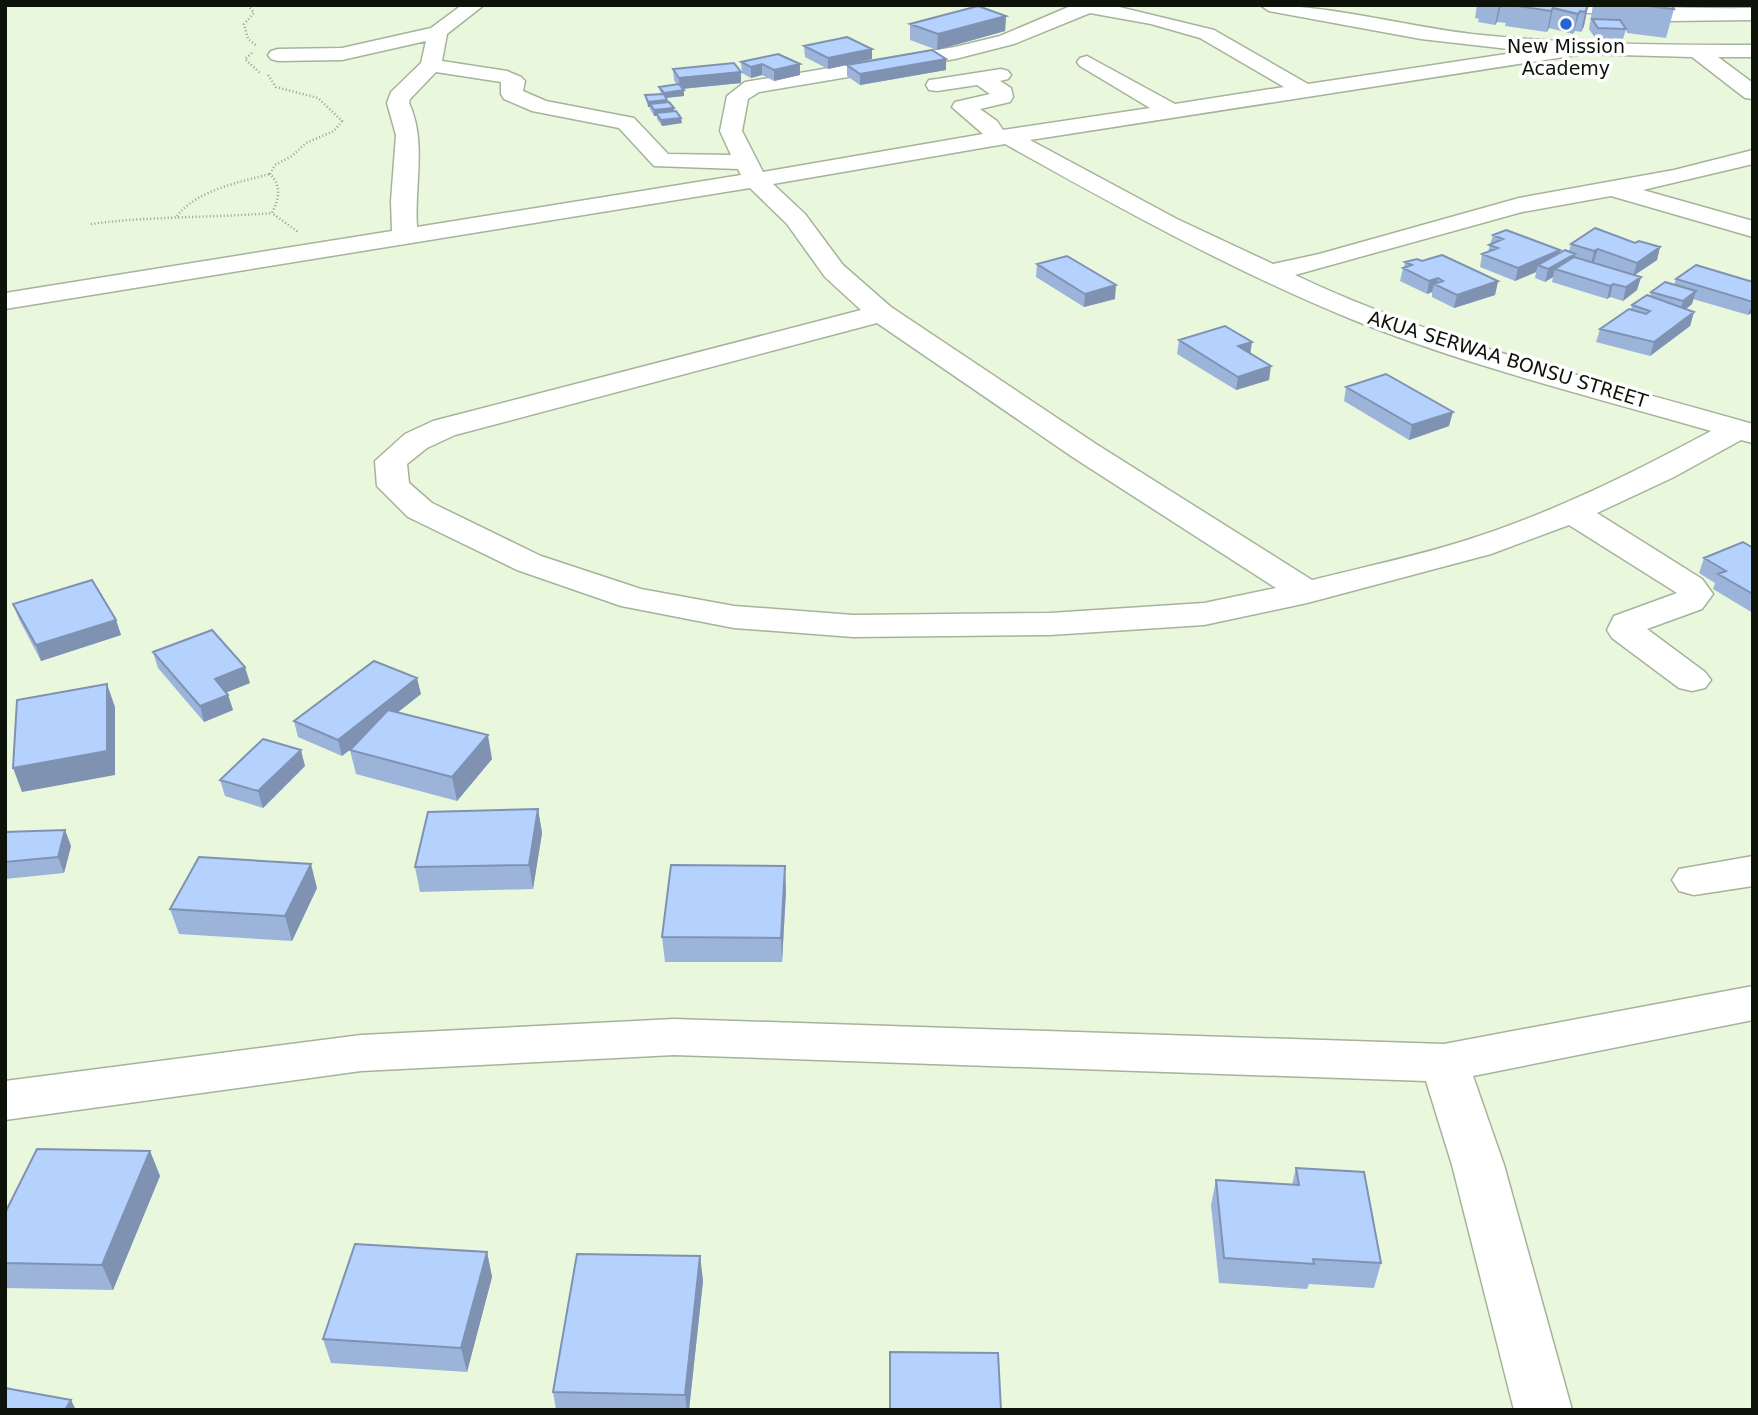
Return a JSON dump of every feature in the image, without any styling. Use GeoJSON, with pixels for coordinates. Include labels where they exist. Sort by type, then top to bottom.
{"type":"FeatureCollection","features":[{"type":"Feature","properties":{"kind":"street"},"geometry":{"type":"LineString","coordinates":[[405,235],[403,193],[408,160],[408,121],[398,103],[407,69],[438,32],[475,5]]}},
{"type":"Feature","properties":{"kind":"street"},"geometry":{"type":"LineString","coordinates":[[1269,5],[1444,36],[1584,48],[1753,51]]}},
{"type":"Feature","properties":{"kind":"street"},"geometry":{"type":"LineString","coordinates":[[1570,5],[1666,15],[1753,14]]}},
{"type":"Feature","properties":{"kind":"street"},"geometry":{"type":"LineString","coordinates":[[1304,90],[1207,34],[1153,19],[1096,8],[1082,8],[996,43],[946,55],[765,84],[738,96],[731,131],[750,171],[796,219],[834,271],[881,313],[1085,452],[1307,592]]}},
{"type":"Feature","properties":{"kind":"street"},"geometry":{"type":"LineString","coordinates":[[278,55],[342,54],[438,32]]}},
{"type":"Feature","properties":{"kind":"street"},"geometry":{"type":"LineString","coordinates":[[978,118],[1003,121],[1041,131],[1584,48]]}},
{"type":"Feature","properties":{"kind":"street"},"geometry":{"type":"LineString","coordinates":[[1697,51],[1753,93]]}},
{"type":"Feature","properties":{"kind":"street"},"geometry":{"type":"LineString","coordinates":[[342,54],[407,69],[507,77],[514,80],[512,94],[527,102],[567,113],[626,122],[662,161],[750,171]]}},
{"type":"Feature","properties":{"kind":"street"},"geometry":{"type":"LineString","coordinates":[[1087,62],[1171,111]]}},
{"type":"Feature","properties":{"kind":"street"},"geometry":{"type":"LineString","coordinates":[[937,85],[1019,72]]}},
{"type":"Feature","properties":{"kind":"street"},"geometry":{"type":"LineString","coordinates":[[981,78],[1003,93],[1003,121]]}},
{"type":"Feature","properties":{"kind":"street"},"geometry":{"type":"LineString","coordinates":[[5,301],[405,235],[1003,121]]}},
{"type":"Feature","properties":{"kind":"street","name":"AKUA SERWAA BONSU STREET"},"geometry":{"type":"LineString","coordinates":[[1003,121],[1097,187],[1269,273],[1364,314],[1417,333],[1745,432]]}},
{"type":"Feature","properties":{"kind":"street"},"geometry":{"type":"LineString","coordinates":[[1269,273],[1324,261],[1519,205],[1613,189],[1753,157]]}},
{"type":"Feature","properties":{"kind":"street"},"geometry":{"type":"LineString","coordinates":[[1613,189],[1753,229]]}},
{"type":"Feature","properties":{"kind":"street"},"geometry":{"type":"LineString","coordinates":[[881,313],[444,428],[416,441],[391,461],[393,486],[420,510],[529,563],[634,598],[734,617],[853,626],[1050,624],[1204,614],[1307,592],[1479,547],[1572,512],[1745,432]]}},
{"type":"Feature","properties":{"kind":"street"},"geometry":{"type":"LineString","coordinates":[[1572,512],[1690,586],[1695,594],[1689,601],[1627,624],[1625,630],[1692,680]]}},
{"type":"Feature","properties":{"kind":"street"},"geometry":{"type":"LineString","coordinates":[[1694,880],[1753,871]]}},
{"type":"Feature","properties":{"kind":"street"},"geometry":{"type":"LineString","coordinates":[[5,1101],[361,1053],[674,1037],[1444,1063],[1753,1003]]}},
{"type":"Feature","properties":{"kind":"street"},"geometry":{"type":"LineString","coordinates":[[1444,1063],[1478,1165],[1543,1410]]}},
{"type":"Feature","properties":{"kind":"path"},"geometry":{"type":"LineString","coordinates":[[177,216],[185,206],[206,195],[270,173],[275,164],[292,156],[306,143],[334,131],[342,121]]}},
{"type":"Feature","properties":{"kind":"path"},"geometry":{"type":"LineString","coordinates":[[270,173],[275,177],[280,191],[272,213]]}},
{"type":"Feature","properties":{"kind":"path"},"geometry":{"type":"LineString","coordinates":[[91,224],[177,216],[208,218],[272,213],[299,232],[310,245],[310,252]]}},
{"type":"Feature","properties":{"kind":"building"},"geometry":{"type":"Polygon","coordinates":[[[1510,5],[1588,6],[1585,12],[1580,11],[1578,14],[1553,8],[1551,11],[1510,5]]]}},
{"type":"Feature","properties":{"kind":"building"},"geometry":{"type":"Polygon","coordinates":[[[1639,5],[1672,5],[1674,9],[1639,5]]]}},
{"type":"Feature","properties":{"kind":"building"},"geometry":{"type":"Polygon","coordinates":[[[978,6],[1006,16],[938,34],[910,24],[978,6]]]}},
{"type":"Feature","properties":{"kind":"building"},"geometry":{"type":"Polygon","coordinates":[[[1592,19],[1620,20],[1626,29],[1598,28],[1592,19]]]}},
{"type":"Feature","properties":{"kind":"building"},"geometry":{"type":"Polygon","coordinates":[[[847,37],[872,49],[828,58],[804,46],[847,37]]]}},
{"type":"Feature","properties":{"kind":"building"},"geometry":{"type":"Polygon","coordinates":[[[932,50],[946,59],[860,74],[847,65],[932,50]]]}},
{"type":"Feature","properties":{"kind":"building"},"geometry":{"type":"Polygon","coordinates":[[[778,54],[800,64],[774,70],[762,64],[751,67],[741,62],[778,54]]]}},
{"type":"Feature","properties":{"kind":"building"},"geometry":{"type":"Polygon","coordinates":[[[734,63],[741,72],[679,78],[673,69],[734,63]]]}},
{"type":"Feature","properties":{"kind":"building"},"geometry":{"type":"Polygon","coordinates":[[[679,84],[684,90],[664,93],[659,87],[679,84]]]}},
{"type":"Feature","properties":{"kind":"building"},"geometry":{"type":"Polygon","coordinates":[[[664,94],[667,100],[648,102],[645,95],[664,94]]]}},
{"type":"Feature","properties":{"kind":"building"},"geometry":{"type":"Polygon","coordinates":[[[669,102],[674,108],[654,110],[650,104],[669,102]]]}},
{"type":"Feature","properties":{"kind":"building"},"geometry":{"type":"Polygon","coordinates":[[[676,111],[681,118],[661,120],[656,113],[676,111]]]}},
{"type":"Feature","properties":{"kind":"building"},"geometry":{"type":"Polygon","coordinates":[[[1595,228],[1635,243],[1639,241],[1660,247],[1637,263],[1598,249],[1594,251],[1571,244],[1595,228]]]}},
{"type":"Feature","properties":{"kind":"building"},"geometry":{"type":"Polygon","coordinates":[[[1506,230],[1560,250],[1518,268],[1482,254],[1498,248],[1489,245],[1503,239],[1493,235],[1506,230]]]}},
{"type":"Feature","properties":{"kind":"building"},"geometry":{"type":"Polygon","coordinates":[[[1565,250],[1575,254],[1548,269],[1538,265],[1565,250]]]}},
{"type":"Feature","properties":{"kind":"building"},"geometry":{"type":"Polygon","coordinates":[[[1442,255],[1498,281],[1457,295],[1434,284],[1443,281],[1438,278],[1429,281],[1403,268],[1412,265],[1405,262],[1417,259],[1422,261],[1442,255]]]}},
{"type":"Feature","properties":{"kind":"building"},"geometry":{"type":"Polygon","coordinates":[[[1067,256],[1116,285],[1085,294],[1037,264],[1067,256]]]}},
{"type":"Feature","properties":{"kind":"building"},"geometry":{"type":"Polygon","coordinates":[[[1574,257],[1641,277],[1626,287],[1613,284],[1610,286],[1555,269],[1574,257]]]}},
{"type":"Feature","properties":{"kind":"building"},"geometry":{"type":"Polygon","coordinates":[[[1696,265],[1753,282],[1753,302],[1676,279],[1696,265]]]}},
{"type":"Feature","properties":{"kind":"building"},"geometry":{"type":"Polygon","coordinates":[[[1665,282],[1696,291],[1683,301],[1651,292],[1665,282]]]}},
{"type":"Feature","properties":{"kind":"building"},"geometry":{"type":"Polygon","coordinates":[[[1647,295],[1694,312],[1654,342],[1600,329],[1629,309],[1646,314],[1650,311],[1632,305],[1647,295]]]}},
{"type":"Feature","properties":{"kind":"building"},"geometry":{"type":"Polygon","coordinates":[[[1225,326],[1252,342],[1238,346],[1271,366],[1238,377],[1179,340],[1225,326]]]}},
{"type":"Feature","properties":{"kind":"building"},"geometry":{"type":"Polygon","coordinates":[[[1386,374],[1453,412],[1412,425],[1346,387],[1386,374]]]}},
{"type":"Feature","properties":{"kind":"building"},"geometry":{"type":"Polygon","coordinates":[[[1743,542],[1753,548],[1753,594],[1718,574],[1726,571],[1704,558],[1743,542]]]}},
{"type":"Feature","properties":{"kind":"building"},"geometry":{"type":"Polygon","coordinates":[[[92,580],[116,620],[36,645],[13,604],[92,580]]]}},
{"type":"Feature","properties":{"kind":"building"},"geometry":{"type":"Polygon","coordinates":[[[212,630],[245,667],[215,679],[228,695],[200,706],[153,652],[212,630]]]}},
{"type":"Feature","properties":{"kind":"building"},"geometry":{"type":"Polygon","coordinates":[[[374,661],[417,678],[338,740],[294,721],[374,661]]]}},
{"type":"Feature","properties":{"kind":"building"},"geometry":{"type":"Polygon","coordinates":[[[107,684],[107,751],[13,768],[17,700],[107,684]]]}},
{"type":"Feature","properties":{"kind":"building"},"geometry":{"type":"Polygon","coordinates":[[[388,710],[488,735],[452,777],[350,750],[388,710]]]}},
{"type":"Feature","properties":{"kind":"building"},"geometry":{"type":"Polygon","coordinates":[[[263,739],[301,750],[258,791],[220,780],[263,739]]]}},
{"type":"Feature","properties":{"kind":"building"},"geometry":{"type":"Polygon","coordinates":[[[538,809],[529,865],[415,867],[428,812],[538,809]]]}},
{"type":"Feature","properties":{"kind":"building"},"geometry":{"type":"Polygon","coordinates":[[[65,830],[58,857],[5,862],[5,832],[65,830]]]}},
{"type":"Feature","properties":{"kind":"building"},"geometry":{"type":"Polygon","coordinates":[[[199,857],[311,864],[285,916],[170,909],[199,857]]]}},
{"type":"Feature","properties":{"kind":"building"},"geometry":{"type":"Polygon","coordinates":[[[671,865],[785,866],[781,938],[662,937],[671,865]]]}},
{"type":"Feature","properties":{"kind":"building"},"geometry":{"type":"Polygon","coordinates":[[[37,1149],[150,1151],[102,1265],[5,1263],[5,1213],[37,1149]]]}},
{"type":"Feature","properties":{"kind":"building"},"geometry":{"type":"Polygon","coordinates":[[[1296,1168],[1364,1172],[1381,1263],[1313,1259],[1314,1264],[1224,1258],[1216,1180],[1299,1185],[1296,1168]]]}},
{"type":"Feature","properties":{"kind":"building"},"geometry":{"type":"Polygon","coordinates":[[[355,1244],[487,1252],[461,1348],[323,1339],[355,1244]]]}},
{"type":"Feature","properties":{"kind":"building"},"geometry":{"type":"Polygon","coordinates":[[[577,1254],[700,1256],[685,1395],[553,1392],[577,1254]]]}},
{"type":"Feature","properties":{"kind":"building"},"geometry":{"type":"Polygon","coordinates":[[[890,1352],[998,1353],[1001,1410],[890,1410],[890,1352]]]}},
{"type":"Feature","properties":{"kind":"building"},"geometry":{"type":"Polygon","coordinates":[[[5,1388],[71,1400],[65,1410],[5,1410],[5,1388]]]}},
{"type":"Feature","properties":{"kind":"place","name":"New Mission Academy"},"geometry":{"type":"Point","coordinates":[1566,24]}}]}
